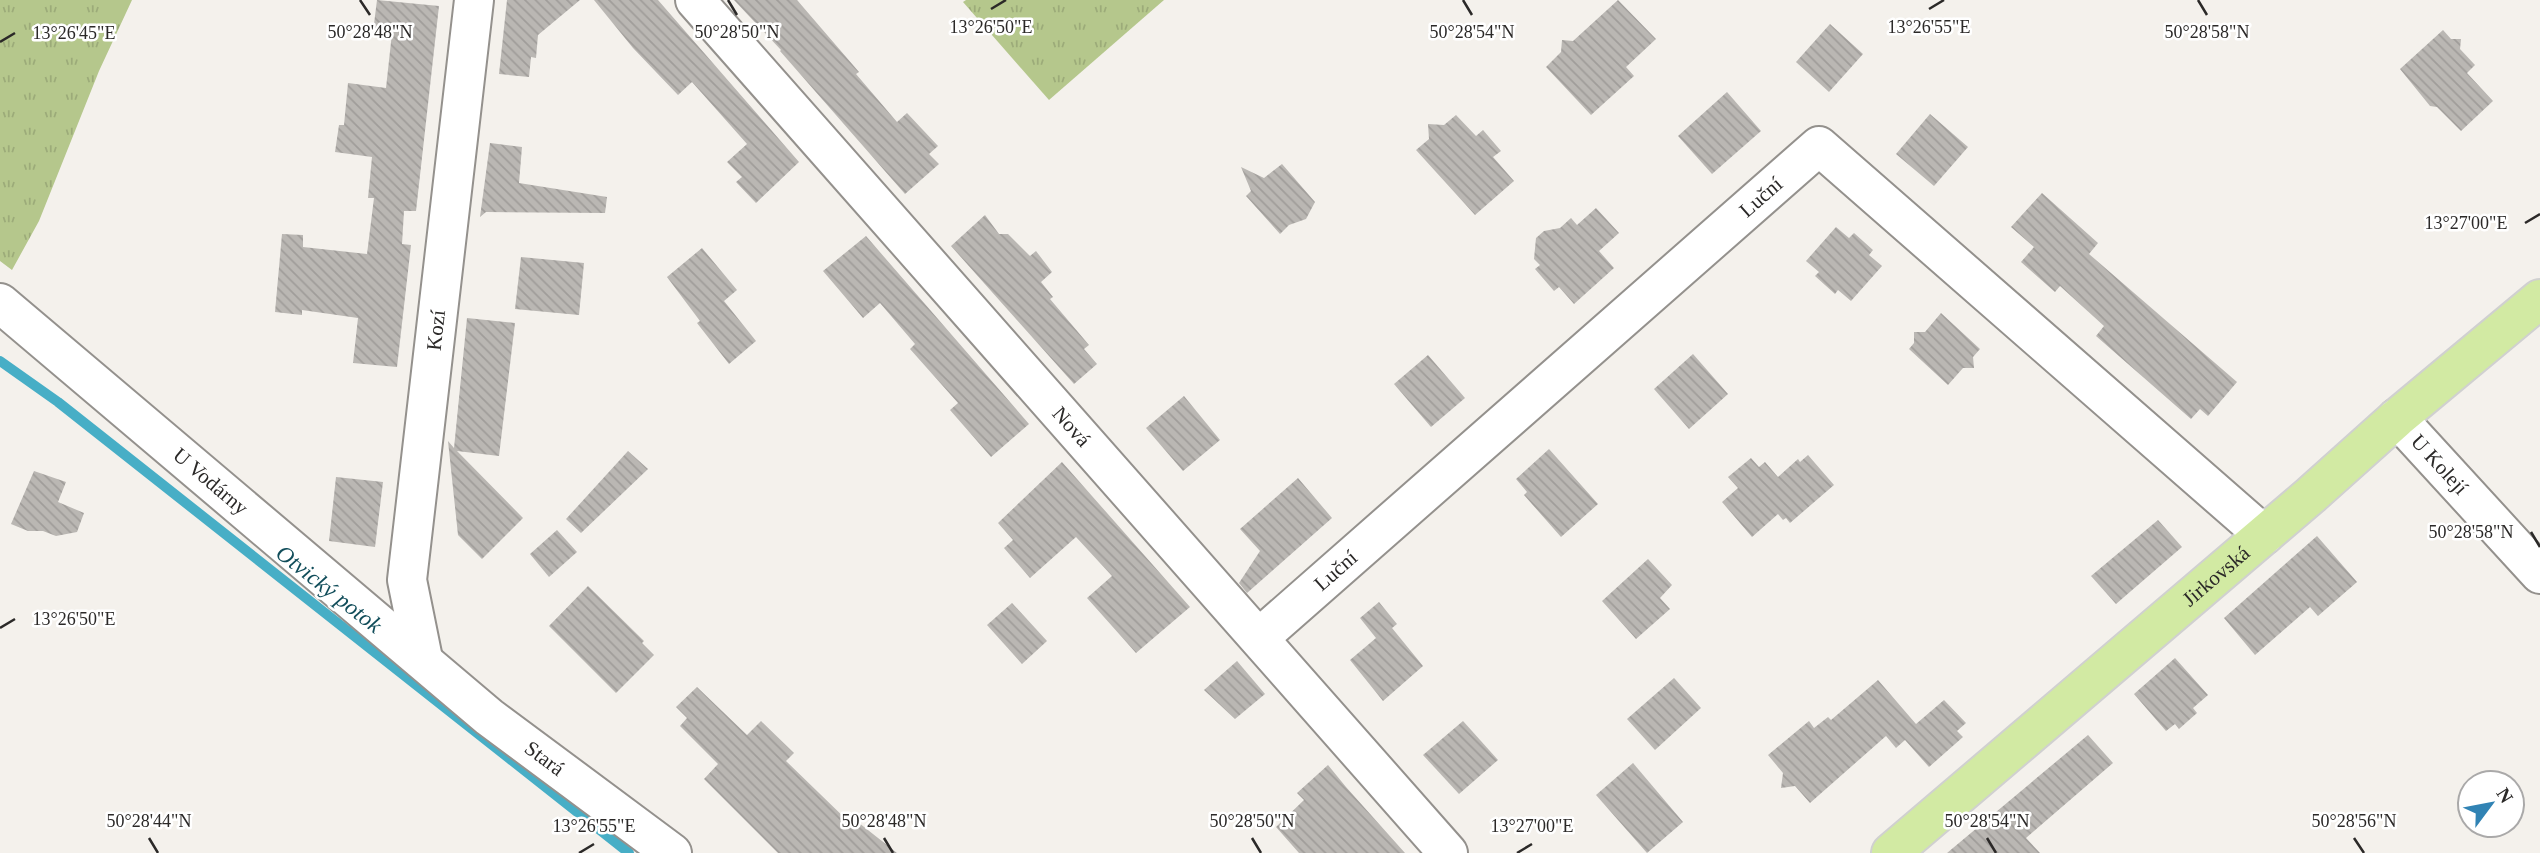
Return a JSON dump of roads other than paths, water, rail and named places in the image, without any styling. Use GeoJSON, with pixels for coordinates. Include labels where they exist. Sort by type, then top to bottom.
{"type":"FeatureCollection","features":[{"type":"Feature","properties":{"kind":"main road","name":"Jirkovská"},"geometry":{"type":"LineString","coordinates":[[1891,853],[2397,418],[2540,299]]}},
{"type":"Feature","properties":{"kind":"street","name":"Kozí"},"geometry":{"type":"LineString","coordinates":[[423,659],[407,580],[474,0]]}},
{"type":"Feature","properties":{"kind":"street","name":"Nová"},"geometry":{"type":"LineString","coordinates":[[695,0],[1448,853]]}},
{"type":"Feature","properties":{"kind":"street","name":"Luční"},"geometry":{"type":"LineString","coordinates":[[1259,638],[1819,146],[2264,535]]}},
{"type":"Feature","properties":{"kind":"street","name":"U Vodárny"},"geometry":{"type":"LineString","coordinates":[[0,303],[423,659]]}},
{"type":"Feature","properties":{"kind":"street","name":"U Kolejí"},"geometry":{"type":"LineString","coordinates":[[2397,418],[2540,574]]}},
{"type":"Feature","properties":{"kind":"street","name":"Stará"},"geometry":{"type":"LineString","coordinates":[[423,659],[489,717],[672,853]]}},
{"type":"Feature","properties":{"kind":"waterway","name":"Otvický potok"},"geometry":{"type":"LineString","coordinates":[[0,361],[58,402],[629,853]]}}]}
